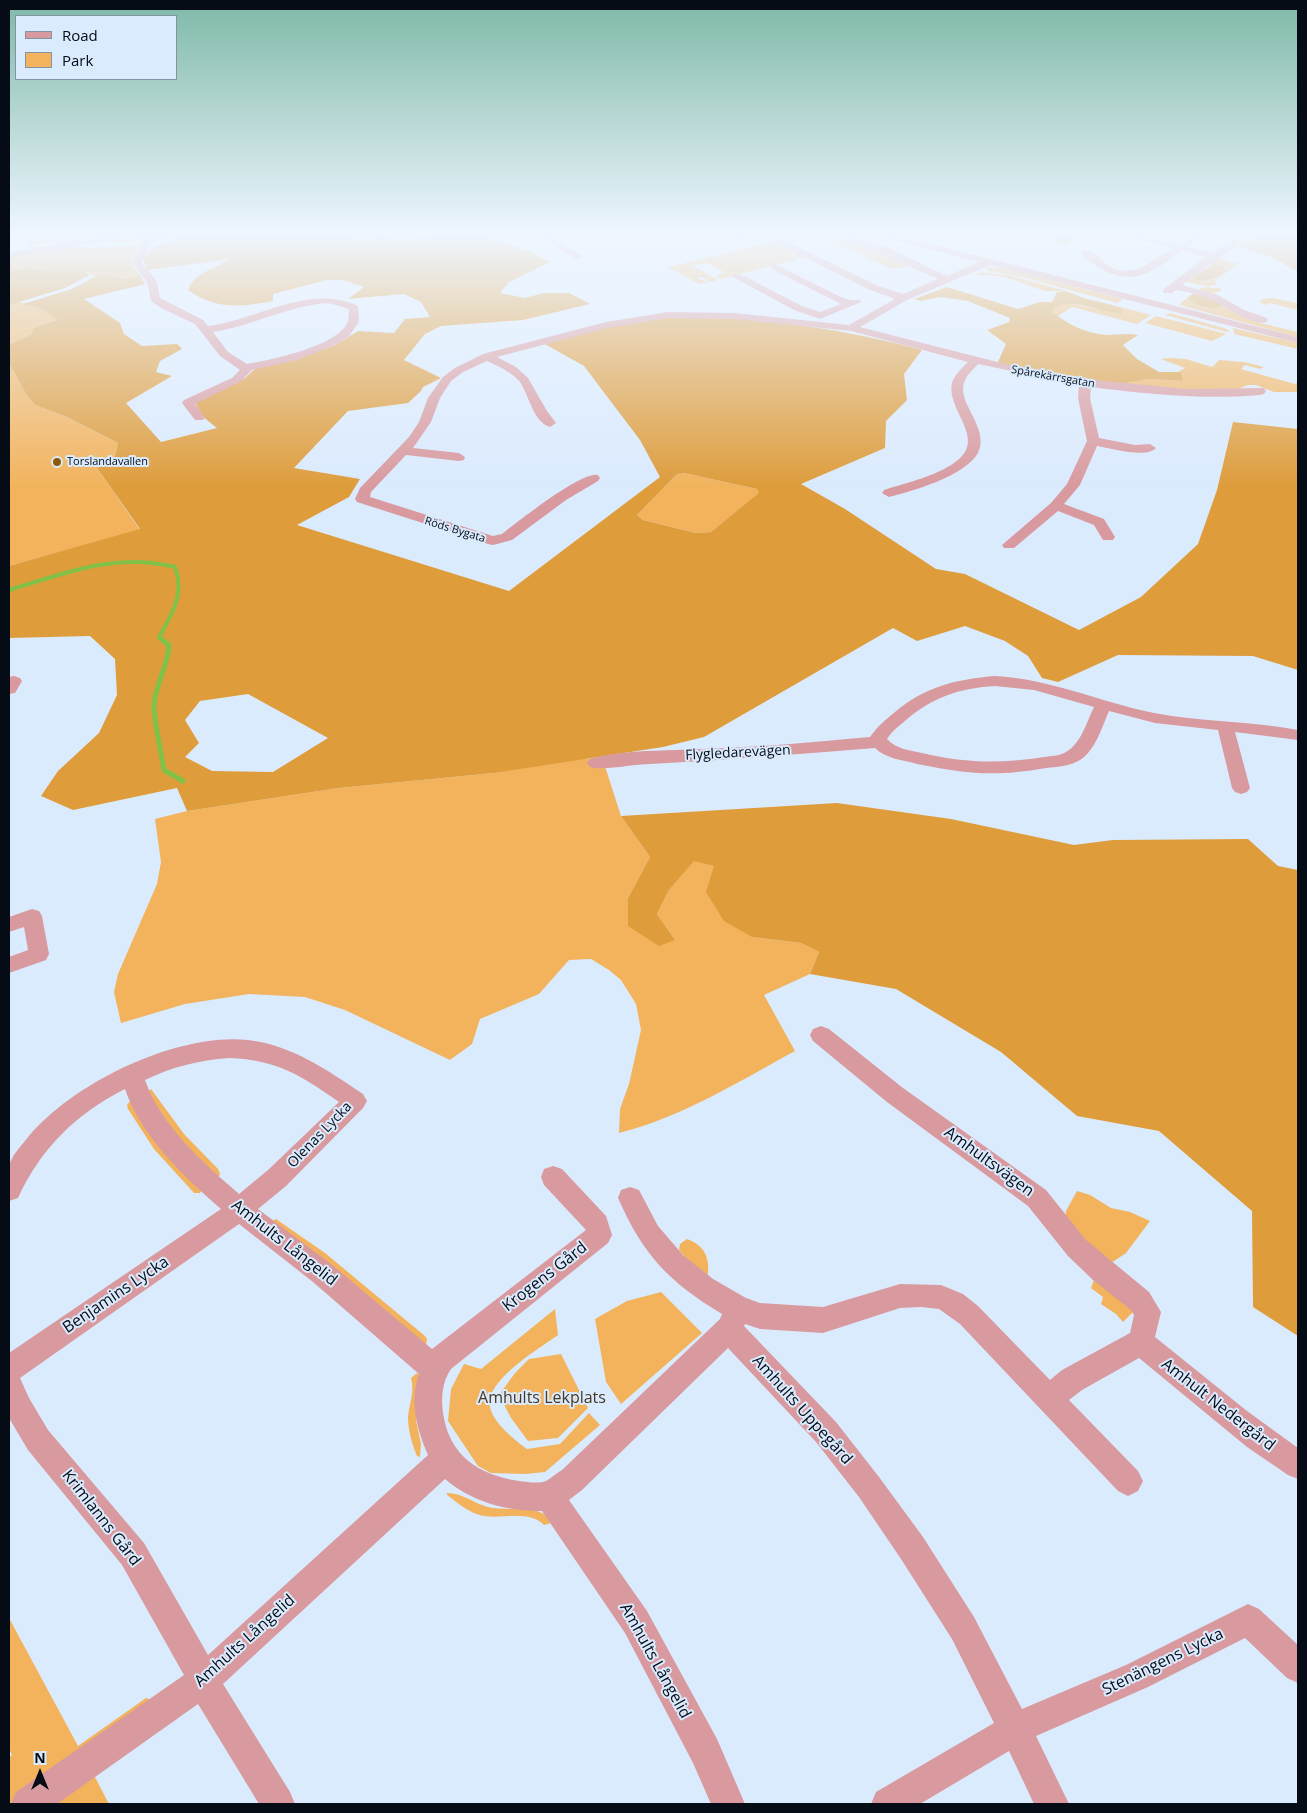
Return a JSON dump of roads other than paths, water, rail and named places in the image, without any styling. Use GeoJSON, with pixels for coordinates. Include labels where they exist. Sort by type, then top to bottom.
{"type":"FeatureCollection","features":[{"type":"Feature","properties":{"kind":"street"},"geometry":{"type":"LineString","coordinates":[[194,319],[206,330],[216,346],[224,354],[245,368],[306,354],[334,341],[350,326],[354,319]]}},
{"type":"Feature","properties":{"kind":"street"},"geometry":{"type":"LineString","coordinates":[[206,330],[256,319]]}},
{"type":"Feature","properties":{"kind":"street","name":"Spårekärrsgatan"},"geometry":{"type":"LineString","coordinates":[[362,499],[364,491],[405,451],[421,430],[434,398],[447,379],[459,370],[487,356],[606,325],[646,319]]}},
{"type":"Feature","properties":{"kind":"street","name":"Spårekärrsgatan"},"geometry":{"type":"LineString","coordinates":[[759,319],[851,328],[975,361],[1085,384],[1211,394],[1260,390]]}},
{"type":"Feature","properties":{"kind":"street"},"geometry":{"type":"LineString","coordinates":[[851,328],[867,319]]}},
{"type":"Feature","properties":{"kind":"street"},"geometry":{"type":"LineString","coordinates":[[1215,319],[1298,340]]}},
{"type":"Feature","properties":{"kind":"street"},"geometry":{"type":"LineString","coordinates":[[1258,319],[1298,330]]}},
{"type":"Feature","properties":{"kind":"street"},"geometry":{"type":"LineString","coordinates":[[487,356],[514,371],[524,380],[540,413],[550,423]]}},
{"type":"Feature","properties":{"kind":"street"},"geometry":{"type":"LineString","coordinates":[[889,493],[943,472],[964,461],[970,454],[973,447],[974,432],[958,394],[957,383],[975,361]]}},
{"type":"Feature","properties":{"kind":"street"},"geometry":{"type":"LineString","coordinates":[[199,417],[188,403],[236,380],[243,375],[245,368]]}},
{"type":"Feature","properties":{"kind":"street"},"geometry":{"type":"LineString","coordinates":[[1009,545],[1056,506],[1073,485],[1092,441],[1084,398],[1085,384]]}},
{"type":"Feature","properties":{"kind":"street"},"geometry":{"type":"LineString","coordinates":[[1092,441],[1135,448],[1150,448]]}},
{"type":"Feature","properties":{"kind":"street"},"geometry":{"type":"LineString","coordinates":[[405,451],[459,457]]}},
{"type":"Feature","properties":{"kind":"street","name":"Röds Bygata"},"geometry":{"type":"LineString","coordinates":[[362,499],[493,542],[507,537],[561,497],[593,478]]}},
{"type":"Feature","properties":{"kind":"street"},"geometry":{"type":"LineString","coordinates":[[1056,506],[1077,512],[1099,522],[1108,537]]}},
{"type":"Feature","properties":{"kind":"street"},"geometry":{"type":"LineString","coordinates":[[1103,705],[1080,752],[1072,757],[1023,767],[976,770],[894,752],[880,742],[879,736],[911,706],[926,697],[952,687],[990,682],[1028,684],[1051,688],[1103,705],[1157,718],[1298,735]]}},
{"type":"Feature","properties":{"kind":"street"},"geometry":{"type":"LineString","coordinates":[[1225,726],[1241,788]]}},
{"type":"Feature","properties":{"kind":"street","name":"Flygledarevägen"},"geometry":{"type":"LineString","coordinates":[[596,763],[628,759],[820,748],[880,742]]}},
{"type":"Feature","properties":{"kind":"street"},"geometry":{"type":"LineString","coordinates":[[9,925],[32,916],[38,954],[9,965]]}},
{"type":"Feature","properties":{"kind":"street","name":"Amhultsvägen"},"geometry":{"type":"LineString","coordinates":[[821,1036],[895,1095],[1037,1198],[1077,1248],[1102,1271],[1140,1300],[1148,1312],[1146,1326],[1140,1342]]}},
{"type":"Feature","properties":{"kind":"street","name":"Olenas Lycka"},"geometry":{"type":"LineString","coordinates":[[122,1080],[156,1064],[182,1055],[213,1050],[244,1049],[266,1052],[285,1059],[318,1077],[355,1101],[277,1178],[231,1215]]}},
{"type":"Feature","properties":{"kind":"street"},"geometry":{"type":"LineString","coordinates":[[9,1190],[24,1162],[49,1130],[74,1107],[122,1080]]}},
{"type":"Feature","properties":{"kind":"street","name":"Amhults Långelid"},"geometry":{"type":"LineString","coordinates":[[122,1080],[231,1215],[322,1273],[434,1369]]}},
{"type":"Feature","properties":{"kind":"street","name":"Krogens Gård"},"geometry":{"type":"LineString","coordinates":[[434,1369],[441,1360],[599,1234],[597,1224],[554,1177]]}},
{"type":"Feature","properties":{"kind":"street"},"geometry":{"type":"LineString","coordinates":[[630,1198],[638,1220],[652,1242],[673,1263],[716,1296],[734,1319]]}},
{"type":"Feature","properties":{"kind":"street","name":"Benjamins Lycka"},"geometry":{"type":"LineString","coordinates":[[9,1369],[231,1215]]}},
{"type":"Feature","properties":{"kind":"street"},"geometry":{"type":"LineString","coordinates":[[434,1369],[430,1381],[429,1420],[435,1441],[455,1470],[476,1484],[508,1496],[530,1498],[549,1496],[572,1480],[734,1319],[760,1316],[823,1320],[900,1296],[941,1297],[954,1303],[969,1315],[1128,1480]]}},
{"type":"Feature","properties":{"kind":"street","name":"Amhults Uppegård"},"geometry":{"type":"LineString","coordinates":[[734,1319],[826,1432],[912,1548],[963,1628],[1052,1804]]}},
{"type":"Feature","properties":{"kind":"street"},"geometry":{"type":"LineString","coordinates":[[1048,1399],[1072,1380],[1123,1354],[1140,1342]]}},
{"type":"Feature","properties":{"kind":"street","name":"Amhult Nedergård"},"geometry":{"type":"LineString","coordinates":[[1140,1342],[1221,1409],[1298,1465]]}},
{"type":"Feature","properties":{"kind":"street","name":"Krimlanns Gård"},"geometry":{"type":"LineString","coordinates":[[9,1385],[20,1410],[38,1440],[133,1554],[191,1656],[203,1681],[278,1804]]}},
{"type":"Feature","properties":{"kind":"street","name":"Amhults Långelid"},"geometry":{"type":"LineString","coordinates":[[28,1804],[203,1681],[446,1458]]}},
{"type":"Feature","properties":{"kind":"street","name":"Amhults Långelid"},"geometry":{"type":"LineString","coordinates":[[549,1496],[636,1622],[705,1751],[728,1804]]}},
{"type":"Feature","properties":{"kind":"street","name":"Stenängens Lycka"},"geometry":{"type":"LineString","coordinates":[[1015,1729],[1137,1676],[1248,1620],[1298,1667]]}},
{"type":"Feature","properties":{"kind":"street"},"geometry":{"type":"LineString","coordinates":[[888,1804],[1015,1729]]}},
{"type":"Feature","properties":{"kind":"waterway"},"geometry":{"type":"LineString","coordinates":[[9,590],[71,571],[111,563],[153,563],[175,567],[179,586],[178,595],[176,604],[159,637],[162,639]]}},
{"type":"Feature","properties":{"kind":"waterway"},"geometry":{"type":"LineString","coordinates":[[160,638],[169,645],[167,659],[155,697],[156,728],[164,770],[183,781]]}},
{"type":"Feature","properties":{"kind":"place","name":"Torslandavallen"},"geometry":{"type":"Point","coordinates":[57,462]}},
{"type":"Feature","properties":{"kind":"park label","name":"Amhults Lekplats"},"geometry":{"type":"Point","coordinates":[542,1398]}}]}
